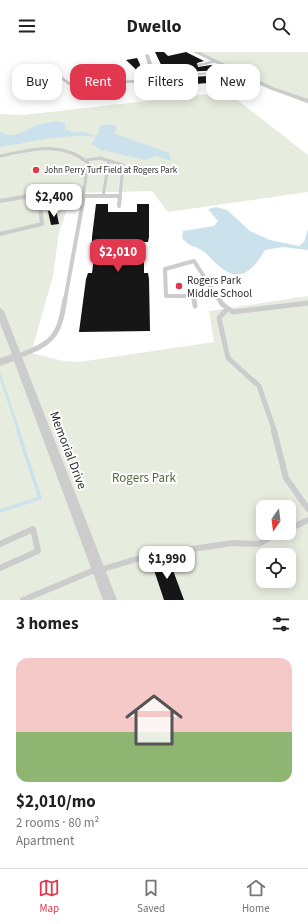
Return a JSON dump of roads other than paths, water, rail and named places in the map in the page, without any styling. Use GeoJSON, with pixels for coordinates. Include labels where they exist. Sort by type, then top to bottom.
{"type":"FeatureCollection","features":[{"type":"Feature","properties":{"kind":"street"},"geometry":{"type":"LineString","coordinates":[[196,52],[220,64]]}},
{"type":"Feature","properties":{"kind":"street"},"geometry":{"type":"LineString","coordinates":[[146,55],[149,64]]}},
{"type":"Feature","properties":{"kind":"street"},"geometry":{"type":"LineString","coordinates":[[260,83],[308,102]]}},
{"type":"Feature","properties":{"kind":"street","name":"Memorial Drive"},"geometry":{"type":"LineString","coordinates":[[0,311],[99,569],[106,598]]}},
{"type":"Feature","properties":{"kind":"street"},"geometry":{"type":"LineString","coordinates":[[0,362],[18,356]]}},
{"type":"Feature","properties":{"kind":"lane"},"geometry":{"type":"LineString","coordinates":[[199,65],[216,62]]}},
{"type":"Feature","properties":{"kind":"lane"},"geometry":{"type":"LineString","coordinates":[[62,78],[71,85],[134,81]]}},
{"type":"Feature","properties":{"kind":"lane"},"geometry":{"type":"LineString","coordinates":[[0,156],[39,149],[56,148],[67,149],[79,154],[87,160],[88,163],[84,196],[61,323],[58,332],[50,342],[18,356]]}},
{"type":"Feature","properties":{"kind":"lane"},"geometry":{"type":"LineString","coordinates":[[87,160],[100,158],[123,165],[119,206]]}},
{"type":"Feature","properties":{"kind":"lane"},"geometry":{"type":"LineString","coordinates":[[103,196],[109,161]]}},
{"type":"Feature","properties":{"kind":"lane"},"geometry":{"type":"LineString","coordinates":[[0,201],[39,194],[42,224],[0,234]]}},
{"type":"Feature","properties":{"kind":"lane"},"geometry":{"type":"LineString","coordinates":[[84,196],[120,196]]}},
{"type":"Feature","properties":{"kind":"lane"},"geometry":{"type":"LineString","coordinates":[[216,296],[166,296],[165,269],[194,261],[216,296],[227,309],[233,312],[244,312],[308,303]]}},
{"type":"Feature","properties":{"kind":"lane"},"geometry":{"type":"LineString","coordinates":[[194,296],[195,306]]}},
{"type":"Feature","properties":{"kind":"lane"},"geometry":{"type":"LineString","coordinates":[[227,309],[219,318],[228,358],[259,386],[273,425],[286,478],[308,509]]}},
{"type":"Feature","properties":{"kind":"lane"},"geometry":{"type":"LineString","coordinates":[[296,526],[308,520]]}},
{"type":"Feature","properties":{"kind":"lane"},"geometry":{"type":"LineString","coordinates":[[0,544],[33,529],[38,551],[0,568]]}},
{"type":"Feature","properties":{"kind":"lane"},"geometry":{"type":"LineString","coordinates":[[23,600],[99,569],[140,558],[233,543],[259,544],[266,540]]}},
{"type":"Feature","properties":{"kind":"water"},"geometry":{"type":"Polygon","coordinates":[[[57,121],[64,123],[66,130],[73,132],[85,132],[95,136],[99,133],[98,130],[101,125],[114,125],[117,129],[114,133],[169,153],[171,161],[156,156],[145,160],[101,150],[91,144],[96,137],[86,136],[48,139],[0,147],[0,131],[5,134],[14,135],[38,125],[57,121]]]}},
{"type":"Feature","properties":{"kind":"water"},"geometry":{"type":"Polygon","coordinates":[[[216,207],[227,210],[250,231],[270,240],[299,246],[304,242],[308,229],[308,250],[283,247],[265,250],[256,263],[246,272],[234,274],[227,272],[200,249],[190,245],[182,238],[183,231],[214,226],[218,221],[208,209],[216,207]]]}},
{"type":"Feature","properties":{"kind":"waterway"},"geometry":{"type":"LineString","coordinates":[[0,375],[19,432]]}},
{"type":"Feature","properties":{"kind":"waterway"},"geometry":{"type":"LineString","coordinates":[[0,511],[40,498],[18,431]]}},
{"type":"Feature","properties":{"kind":"place","name":"John Perry Turf Field at Rogers Park"},"geometry":{"type":"Point","coordinates":[36,170]}},
{"type":"Feature","properties":{"kind":"place","name":"Rogers Park Middle School"},"geometry":{"type":"Point","coordinates":[179,286]}},
{"type":"Feature","properties":{"kind":"park label","name":"Rogers Park"},"geometry":{"type":"Point","coordinates":[144,477]}}]}
